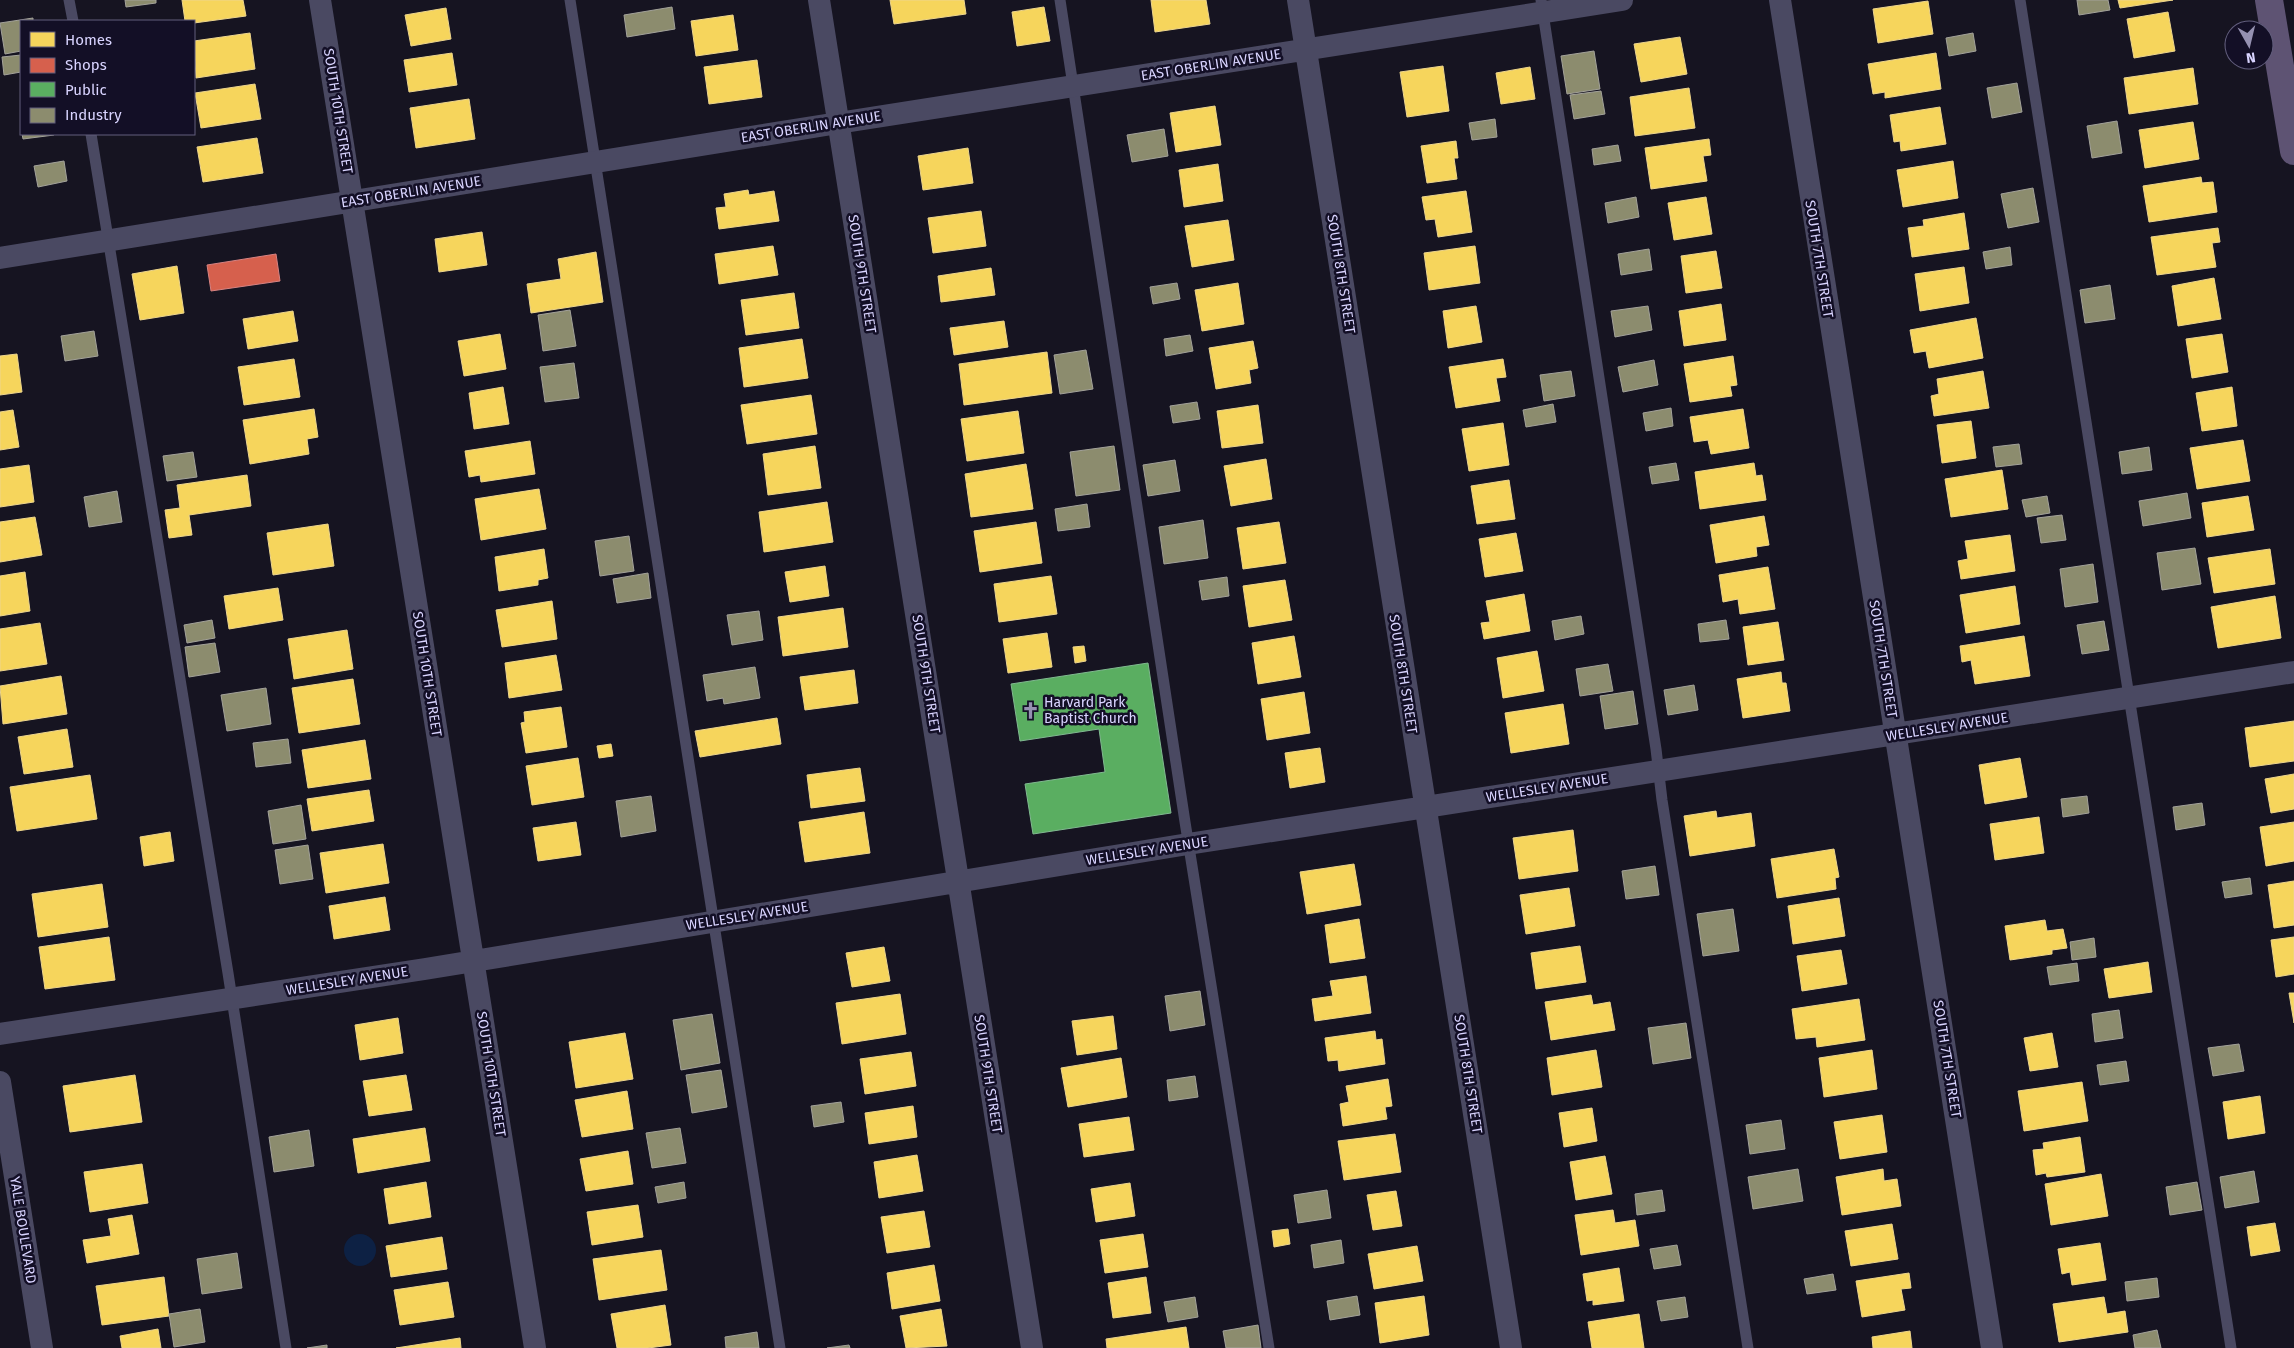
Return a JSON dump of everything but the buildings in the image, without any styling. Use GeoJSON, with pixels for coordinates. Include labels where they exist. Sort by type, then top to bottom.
{"type":"FeatureCollection","features":[{"type":"Feature","properties":{"kind":"main road"},"geometry":{"type":"LineString","coordinates":[[2269,0],[2294,151]]}},
{"type":"Feature","properties":{"kind":"street","name":"SOUTH 10TH STREET"},"geometry":{"type":"LineString","coordinates":[[320,0],[535,1348]]}},
{"type":"Feature","properties":{"kind":"street","name":"SOUTH 9TH STREET"},"geometry":{"type":"LineString","coordinates":[[818,0],[1032,1348]]}},
{"type":"Feature","properties":{"kind":"street","name":"SOUTH 8TH STREET"},"geometry":{"type":"LineString","coordinates":[[1298,0],[1511,1348]]}},
{"type":"Feature","properties":{"kind":"street","name":"EAST OBERLIN AVENUE"},"geometry":{"type":"LineString","coordinates":[[0,258],[1305,50],[1542,6],[1622,0]]}},
{"type":"Feature","properties":{"kind":"street","name":"SOUTH 7TH STREET"},"geometry":{"type":"LineString","coordinates":[[1780,0],[1992,1348]]}},
{"type":"Feature","properties":{"kind":"street","name":"WELLESLEY AVENUE"},"geometry":{"type":"LineString","coordinates":[[0,1034],[473,961],[1188,844],[2294,672]]}},
{"type":"Feature","properties":{"kind":"street","name":"YALE BOULEVARD"},"geometry":{"type":"LineString","coordinates":[[0,1082],[42,1348]]}},
{"type":"Feature","properties":{"kind":"lane"},"geometry":{"type":"LineString","coordinates":[[69,0],[73,20]]}},
{"type":"Feature","properties":{"kind":"lane"},"geometry":{"type":"LineString","coordinates":[[570,0],[780,1348]]}},
{"type":"Feature","properties":{"kind":"lane"},"geometry":{"type":"LineString","coordinates":[[1060,0],[1188,844],[1269,1348]]}},
{"type":"Feature","properties":{"kind":"lane"},"geometry":{"type":"LineString","coordinates":[[2020,0],[2231,1348]]}},
{"type":"Feature","properties":{"kind":"lane"},"geometry":{"type":"LineString","coordinates":[[1542,6],[1659,770],[1663,810],[1748,1348]]}},
{"type":"Feature","properties":{"kind":"lane"},"geometry":{"type":"LineString","coordinates":[[91,135],[232,999],[286,1348]]}},
{"type":"Feature","properties":{"kind":"water"},"geometry":{"type":"Polygon","coordinates":[[[360,1234],[366,1235],[371,1239],[375,1244],[375,1256],[371,1261],[366,1265],[360,1266],[354,1265],[349,1261],[345,1256],[344,1250],[345,1244],[349,1239],[354,1235],[360,1234]]]}},
{"type":"Feature","properties":{"kind":"place","name":"Harvard Park Baptist Church"},"geometry":{"type":"Point","coordinates":[1030,710]}}]}
